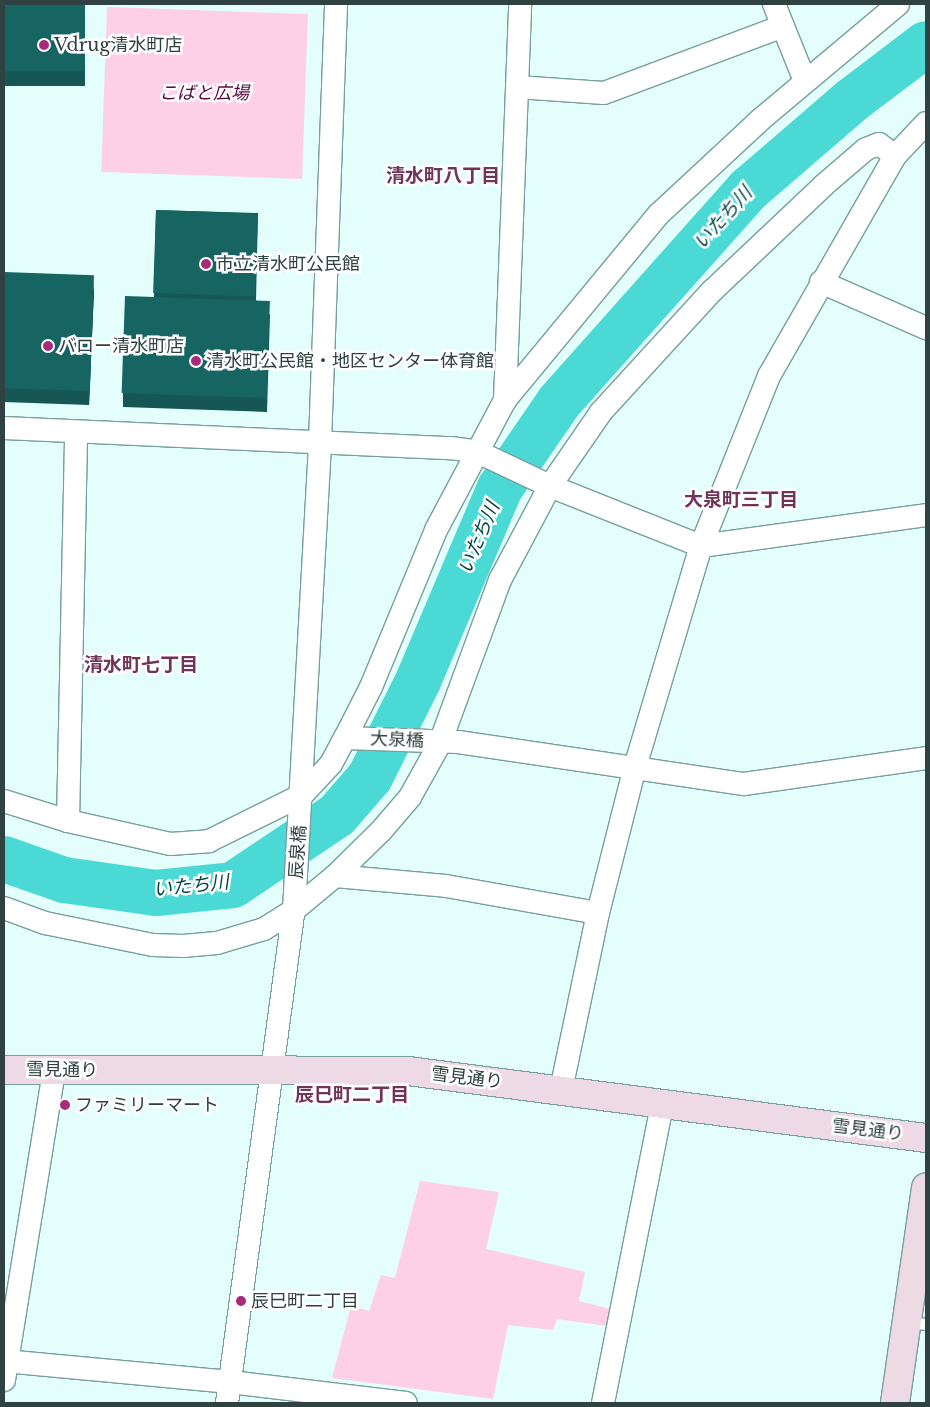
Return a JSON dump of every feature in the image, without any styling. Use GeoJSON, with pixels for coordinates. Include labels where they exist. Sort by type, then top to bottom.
{"type":"FeatureCollection","features":[{"type":"Feature","properties":{"kind":"street","name":"辰泉橋"},"geometry":{"type":"LineString","coordinates":[[229,1393],[274,1073],[294,910],[302,795],[320,442],[336,4]]}},
{"type":"Feature","properties":{"kind":"street"},"geometry":{"type":"LineString","coordinates":[[4,801],[68,821],[170,844],[209,841],[302,795],[331,764],[349,738],[437,528],[484,455],[505,400],[520,4]]}},
{"type":"Feature","properties":{"kind":"street"},"geometry":{"type":"LineString","coordinates":[[774,4],[805,81]]}},
{"type":"Feature","properties":{"kind":"street"},"geometry":{"type":"LineString","coordinates":[[505,400],[659,214],[805,81],[898,4]]}},
{"type":"Feature","properties":{"kind":"street"},"geometry":{"type":"LineString","coordinates":[[517,87],[604,92],[783,26]]}},
{"type":"Feature","properties":{"kind":"street"},"geometry":{"type":"LineString","coordinates":[[561,1090],[598,913],[635,767],[701,546],[768,376],[895,156],[926,123]]}},
{"type":"Feature","properties":{"kind":"street"},"geometry":{"type":"LineString","coordinates":[[4,908],[45,924],[153,945],[183,946],[217,943],[264,929],[294,910],[335,876],[381,831],[410,797],[440,743],[500,580],[550,486],[601,412],[712,291],[824,185],[866,149],[879,144],[895,156]]}},
{"type":"Feature","properties":{"kind":"street"},"geometry":{"type":"LineString","coordinates":[[821,282],[926,328]]}},
{"type":"Feature","properties":{"kind":"street"},"geometry":{"type":"LineString","coordinates":[[4,428],[451,448],[484,455],[550,486],[701,546],[926,515]]}},
{"type":"Feature","properties":{"kind":"street"},"geometry":{"type":"LineString","coordinates":[[68,821],[76,432]]}},
{"type":"Feature","properties":{"kind":"street","name":"大泉橋"},"geometry":{"type":"LineString","coordinates":[[349,738],[440,743],[458,742],[744,784],[926,758]]}},
{"type":"Feature","properties":{"kind":"street"},"geometry":{"type":"LineString","coordinates":[[335,876],[446,886],[598,913]]}},
{"type":"Feature","properties":{"kind":"street","name":"雪見通り"},"geometry":{"type":"LineString","coordinates":[[4,1070],[274,1073],[408,1071],[926,1138]]}},
{"type":"Feature","properties":{"kind":"street"},"geometry":{"type":"LineString","coordinates":[[54,1070],[5,1367],[229,1393],[406,1403]]}},
{"type":"Feature","properties":{"kind":"street"},"geometry":{"type":"LineString","coordinates":[[603,1403],[662,1105]]}},
{"type":"Feature","properties":{"kind":"street"},"geometry":{"type":"LineString","coordinates":[[895,1403],[918,1323],[926,1186]]}},
{"type":"Feature","properties":{"kind":"green space","name":"こばと広場"},"geometry":{"type":"Polygon","coordinates":[[[107,7],[308,14],[302,179],[101,172],[107,7]]]}},
{"type":"Feature","properties":{"kind":"green space"},"geometry":{"type":"Polygon","coordinates":[[[420,1181],[499,1192],[486,1249],[585,1272],[579,1301],[610,1309],[607,1326],[557,1319],[553,1330],[508,1325],[493,1399],[332,1378],[351,1306],[369,1311],[381,1275],[395,1278],[420,1181]]]}},
{"type":"Feature","properties":{"kind":"building","name":"Vdrug清水町店"},"geometry":{"type":"Polygon","coordinates":[[[4,4],[85,4],[85,71],[4,71],[4,4]]]}},
{"type":"Feature","properties":{"kind":"building","name":"市立清水町公民館"},"geometry":{"type":"Polygon","coordinates":[[[156,210],[258,214],[255,297],[153,293],[156,210]]]}},
{"type":"Feature","properties":{"kind":"building","name":"バロー清水町店"},"geometry":{"type":"Polygon","coordinates":[[[4,272],[94,275],[90,391],[4,388],[4,272]]]}},
{"type":"Feature","properties":{"kind":"building","name":"清水町公民館・地区センター体育館"},"geometry":{"type":"Polygon","coordinates":[[[125,296],[270,301],[267,398],[122,393],[125,296]]]}},
{"type":"Feature","properties":{"kind":"waterway","name":"いたち川"},"geometry":{"type":"LineString","coordinates":[[4,859],[64,880],[156,893],[233,885],[337,815],[370,777],[418,681],[500,488],[559,402],[749,189],[851,101],[926,44]]}},
{"type":"Feature","properties":{"kind":"place","name":"Vdrug清水町店"},"geometry":{"type":"Point","coordinates":[44,45]}},
{"type":"Feature","properties":{"kind":"place","name":"市立清水町公民館"},"geometry":{"type":"Point","coordinates":[206,264]}},
{"type":"Feature","properties":{"kind":"place","name":"バロー清水町店"},"geometry":{"type":"Point","coordinates":[48,346]}},
{"type":"Feature","properties":{"kind":"place","name":"清水町公民館・地区センター体育館"},"geometry":{"type":"Point","coordinates":[196,361]}},
{"type":"Feature","properties":{"kind":"place","name":"ファミリーマート"},"geometry":{"type":"Point","coordinates":[65,1105]}},
{"type":"Feature","properties":{"kind":"place","name":"辰巳町二丁目"},"geometry":{"type":"Point","coordinates":[241,1301]}},
{"type":"Feature","properties":{"kind":"district","name":"清水町八丁目"},"geometry":{"type":"Point","coordinates":[443,176]}},
{"type":"Feature","properties":{"kind":"district","name":"大泉町三丁目"},"geometry":{"type":"Point","coordinates":[741,500]}},
{"type":"Feature","properties":{"kind":"district","name":"清水町七丁目"},"geometry":{"type":"Point","coordinates":[141,665]}},
{"type":"Feature","properties":{"kind":"district","name":"辰巳町二丁目"},"geometry":{"type":"Point","coordinates":[352,1095]}}]}
